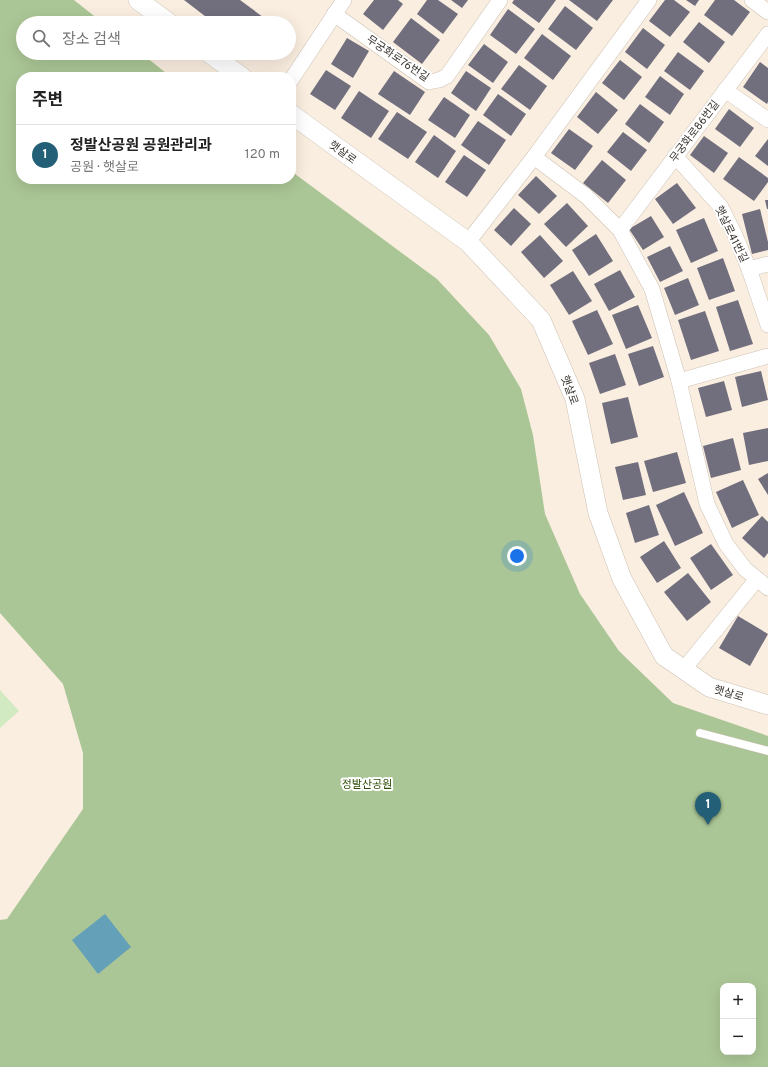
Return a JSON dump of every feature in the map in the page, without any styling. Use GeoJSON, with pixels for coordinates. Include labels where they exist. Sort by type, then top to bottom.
{"type":"FeatureCollection","features":[{"type":"Feature","properties":{"kind":"street"},"geometry":{"type":"LineString","coordinates":[[138,0],[160,16]]}},
{"type":"Feature","properties":{"kind":"street"},"geometry":{"type":"LineString","coordinates":[[296,72],[344,0]]}},
{"type":"Feature","properties":{"kind":"street","name":"무궁화로76번길"},"geometry":{"type":"LineString","coordinates":[[334,14],[429,82],[439,80],[447,76],[500,0]]}},
{"type":"Feature","properties":{"kind":"street"},"geometry":{"type":"LineString","coordinates":[[468,242],[534,156],[648,0]]}},
{"type":"Feature","properties":{"kind":"street"},"geometry":{"type":"LineString","coordinates":[[752,0],[768,12]]}},
{"type":"Feature","properties":{"kind":"street","name":"무궁화로86번길"},"geometry":{"type":"LineString","coordinates":[[620,230],[768,34]]}},
{"type":"Feature","properties":{"kind":"street"},"geometry":{"type":"LineString","coordinates":[[219,60],[235,72]]}},
{"type":"Feature","properties":{"kind":"street"},"geometry":{"type":"LineString","coordinates":[[725,90],[768,120]]}},
{"type":"Feature","properties":{"kind":"street","name":"햇살로"},"geometry":{"type":"LineString","coordinates":[[296,118],[468,242],[541,320],[575,399],[598,513],[622,579],[664,656],[709,687],[768,705]]}},
{"type":"Feature","properties":{"kind":"street"},"geometry":{"type":"LineString","coordinates":[[534,156],[586,196],[620,230],[652,289],[679,381],[707,504],[726,544],[745,568],[763,584],[684,669]]}},
{"type":"Feature","properties":{"kind":"street","name":"햇살로41번길"},"geometry":{"type":"LineString","coordinates":[[675,156],[721,207],[735,235],[749,270],[768,325]]}},
{"type":"Feature","properties":{"kind":"street"},"geometry":{"type":"LineString","coordinates":[[749,270],[768,264]]}},
{"type":"Feature","properties":{"kind":"street"},"geometry":{"type":"LineString","coordinates":[[679,381],[768,356]]}},
{"type":"Feature","properties":{"kind":"lane"},"geometry":{"type":"LineString","coordinates":[[700,733],[768,751]]}},
{"type":"Feature","properties":{"kind":"green space","name":"정발산공원"},"geometry":{"type":"Polygon","coordinates":[[[0,0],[74,0],[94,16],[16,16],[16,60],[150,60],[165,72],[16,72],[16,184],[296,184],[296,175],[437,279],[489,335],[521,389],[533,435],[545,514],[580,594],[619,651],[673,703],[768,736],[768,1067],[0,1067],[0,920],[7,919],[83,809],[83,753],[63,684],[0,613],[0,0]]]}},
{"type":"Feature","properties":{"kind":"green space"},"geometry":{"type":"Polygon","coordinates":[[[0,690],[19,711],[0,728],[0,690]]]}},
{"type":"Feature","properties":{"kind":"water"},"geometry":{"type":"Polygon","coordinates":[[[105,914],[131,947],[98,974],[72,940],[105,914]]]}},
{"type":"Feature","properties":{"kind":"building"},"geometry":{"type":"Polygon","coordinates":[[[184,0],[240,0],[262,16],[205,16],[184,0]]]}},
{"type":"Feature","properties":{"kind":"building"},"geometry":{"type":"Polygon","coordinates":[[[374,0],[398,0],[403,4],[383,30],[363,14],[374,0]]]}},
{"type":"Feature","properties":{"kind":"building"},"geometry":{"type":"Polygon","coordinates":[[[427,0],[438,0],[458,14],[443,34],[417,14],[427,0]]]}},
{"type":"Feature","properties":{"kind":"building"},"geometry":{"type":"Polygon","coordinates":[[[451,0],[468,0],[462,8],[451,0]]]}},
{"type":"Feature","properties":{"kind":"building"},"geometry":{"type":"Polygon","coordinates":[[[514,0],[556,0],[539,23],[512,3],[514,0]]]}},
{"type":"Feature","properties":{"kind":"building"},"geometry":{"type":"Polygon","coordinates":[[[569,0],[613,0],[597,21],[569,0]]]}},
{"type":"Feature","properties":{"kind":"building"},"geometry":{"type":"Polygon","coordinates":[[[665,0],[674,0],[690,12],[670,37],[649,21],[665,0]]]}},
{"type":"Feature","properties":{"kind":"building"},"geometry":{"type":"Polygon","coordinates":[[[686,0],[699,0],[695,6],[686,0]]]}},
{"type":"Feature","properties":{"kind":"building"},"geometry":{"type":"Polygon","coordinates":[[[715,0],[734,0],[750,12],[732,36],[704,15],[715,0]]]}},
{"type":"Feature","properties":{"kind":"building"},"geometry":{"type":"Polygon","coordinates":[[[565,6],[593,28],[576,50],[548,29],[565,6]]]}},
{"type":"Feature","properties":{"kind":"building"},"geometry":{"type":"Polygon","coordinates":[[[508,9],[535,29],[516,54],[490,35],[508,9]]]}},
{"type":"Feature","properties":{"kind":"building"},"geometry":{"type":"Polygon","coordinates":[[[411,18],[440,40],[422,64],[393,42],[411,18]]]}},
{"type":"Feature","properties":{"kind":"building"},"geometry":{"type":"Polygon","coordinates":[[[699,22],[725,42],[709,63],[683,42],[699,22]]]}},
{"type":"Feature","properties":{"kind":"building"},"geometry":{"type":"Polygon","coordinates":[[[643,28],[665,45],[647,69],[625,52],[643,28]]]}},
{"type":"Feature","properties":{"kind":"building"},"geometry":{"type":"Polygon","coordinates":[[[542,34],[571,56],[553,80],[524,58],[542,34]]]}},
{"type":"Feature","properties":{"kind":"building"},"geometry":{"type":"Polygon","coordinates":[[[347,38],[369,51],[353,78],[331,64],[347,38]]]}},
{"type":"Feature","properties":{"kind":"building"},"geometry":{"type":"Polygon","coordinates":[[[484,44],[508,62],[493,83],[468,65],[484,44]]]}},
{"type":"Feature","properties":{"kind":"building"},"geometry":{"type":"Polygon","coordinates":[[[678,52],[704,71],[690,90],[664,71],[678,52]]]}},
{"type":"Feature","properties":{"kind":"building"},"geometry":{"type":"Polygon","coordinates":[[[620,60],[642,77],[624,100],[602,83],[620,60]]]}},
{"type":"Feature","properties":{"kind":"building"},"geometry":{"type":"Polygon","coordinates":[[[760,62],[768,68],[767,104],[743,87],[760,62]]]}},
{"type":"Feature","properties":{"kind":"building"},"geometry":{"type":"Polygon","coordinates":[[[519,65],[547,86],[530,110],[501,89],[519,65]]]}},
{"type":"Feature","properties":{"kind":"building"},"geometry":{"type":"Polygon","coordinates":[[[326,70],[351,86],[335,110],[310,94],[326,70]]]}},
{"type":"Feature","properties":{"kind":"building"},"geometry":{"type":"Polygon","coordinates":[[[394,71],[425,92],[410,115],[378,94],[394,71]]]}},
{"type":"Feature","properties":{"kind":"building"},"geometry":{"type":"Polygon","coordinates":[[[466,71],[491,88],[476,111],[451,93],[466,71]]]}},
{"type":"Feature","properties":{"kind":"building"},"geometry":{"type":"Polygon","coordinates":[[[660,76],[684,94],[670,115],[645,97],[660,76]]]}},
{"type":"Feature","properties":{"kind":"building"},"geometry":{"type":"Polygon","coordinates":[[[359,91],[389,111],[371,138],[341,118],[359,91]]]}},
{"type":"Feature","properties":{"kind":"building"},"geometry":{"type":"Polygon","coordinates":[[[596,92],[618,110],[598,134],[577,117],[596,92]]]}},
{"type":"Feature","properties":{"kind":"building"},"geometry":{"type":"Polygon","coordinates":[[[498,94],[526,114],[511,136],[483,115],[498,94]]]}},
{"type":"Feature","properties":{"kind":"building"},"geometry":{"type":"Polygon","coordinates":[[[444,97],[470,115],[455,138],[428,120],[444,97]]]}},
{"type":"Feature","properties":{"kind":"building"},"geometry":{"type":"Polygon","coordinates":[[[640,104],[664,122],[649,143],[625,124],[640,104]]]}},
{"type":"Feature","properties":{"kind":"building"},"geometry":{"type":"Polygon","coordinates":[[[729,109],[754,128],[740,147],[715,129],[729,109]]]}},
{"type":"Feature","properties":{"kind":"building"},"geometry":{"type":"Polygon","coordinates":[[[397,112],[427,132],[408,159],[378,139],[397,112]]]}},
{"type":"Feature","properties":{"kind":"building"},"geometry":{"type":"Polygon","coordinates":[[[478,121],[506,140],[489,165],[461,145],[478,121]]]}},
{"type":"Feature","properties":{"kind":"building"},"geometry":{"type":"Polygon","coordinates":[[[569,129],[593,146],[575,170],[551,153],[569,129]]]}},
{"type":"Feature","properties":{"kind":"building"},"geometry":{"type":"Polygon","coordinates":[[[623,132],[647,150],[631,171],[607,152],[623,132]]]}},
{"type":"Feature","properties":{"kind":"building"},"geometry":{"type":"Polygon","coordinates":[[[434,135],[456,151],[438,178],[415,162],[434,135]]]}},
{"type":"Feature","properties":{"kind":"building"},"geometry":{"type":"Polygon","coordinates":[[[704,136],[728,153],[714,173],[690,155],[704,136]]]}},
{"type":"Feature","properties":{"kind":"building"},"geometry":{"type":"Polygon","coordinates":[[[768,139],[768,166],[755,156],[768,139]]]}},
{"type":"Feature","properties":{"kind":"building"},"geometry":{"type":"Polygon","coordinates":[[[464,155],[486,170],[467,197],[445,182],[464,155]]]}},
{"type":"Feature","properties":{"kind":"building"},"geometry":{"type":"Polygon","coordinates":[[[739,157],[768,178],[768,182],[754,201],[723,179],[739,157]]]}},
{"type":"Feature","properties":{"kind":"building"},"geometry":{"type":"Polygon","coordinates":[[[602,160],[626,180],[608,203],[583,183],[602,160]]]}},
{"type":"Feature","properties":{"kind":"building"},"geometry":{"type":"Polygon","coordinates":[[[536,176],[557,196],[539,214],[518,195],[536,176]]]}},
{"type":"Feature","properties":{"kind":"building"},"geometry":{"type":"Polygon","coordinates":[[[677,183],[696,208],[673,224],[655,199],[677,183]]]}},
{"type":"Feature","properties":{"kind":"building"},"geometry":{"type":"Polygon","coordinates":[[[765,200],[768,200],[768,209],[767,209],[765,200]]]}},
{"type":"Feature","properties":{"kind":"building"},"geometry":{"type":"Polygon","coordinates":[[[567,203],[588,226],[566,247],[544,224],[567,203]]]}},
{"type":"Feature","properties":{"kind":"building"},"geometry":{"type":"Polygon","coordinates":[[[514,208],[531,224],[511,246],[494,230],[514,208]]]}},
{"type":"Feature","properties":{"kind":"building"},"geometry":{"type":"Polygon","coordinates":[[[760,209],[768,242],[768,250],[752,254],[742,214],[760,209]]]}},
{"type":"Feature","properties":{"kind":"building"},"geometry":{"type":"Polygon","coordinates":[[[651,216],[664,237],[643,250],[629,229],[651,216]]]}},
{"type":"Feature","properties":{"kind":"building"},"geometry":{"type":"Polygon","coordinates":[[[704,218],[718,251],[691,263],[676,230],[704,218]]]}},
{"type":"Feature","properties":{"kind":"building"},"geometry":{"type":"Polygon","coordinates":[[[596,234],[613,261],[589,276],[572,250],[596,234]]]}},
{"type":"Feature","properties":{"kind":"building"},"geometry":{"type":"Polygon","coordinates":[[[540,235],[563,261],[544,278],[521,252],[540,235]]]}},
{"type":"Feature","properties":{"kind":"building"},"geometry":{"type":"Polygon","coordinates":[[[670,246],[683,271],[660,282],[647,257],[670,246]]]}},
{"type":"Feature","properties":{"kind":"building"},"geometry":{"type":"Polygon","coordinates":[[[723,258],[735,291],[709,300],[697,268],[723,258]]]}},
{"type":"Feature","properties":{"kind":"building"},"geometry":{"type":"Polygon","coordinates":[[[620,270],[635,297],[609,311],[594,284],[620,270]]]}},
{"type":"Feature","properties":{"kind":"building"},"geometry":{"type":"Polygon","coordinates":[[[573,271],[592,301],[569,315],[550,285],[573,271]]]}},
{"type":"Feature","properties":{"kind":"building"},"geometry":{"type":"Polygon","coordinates":[[[688,278],[699,305],[675,315],[664,288],[688,278]]]}},
{"type":"Feature","properties":{"kind":"building"},"geometry":{"type":"Polygon","coordinates":[[[738,300],[753,344],[730,351],[716,307],[738,300]]]}},
{"type":"Feature","properties":{"kind":"building"},"geometry":{"type":"Polygon","coordinates":[[[638,305],[652,338],[626,349],[612,315],[638,305]]]}},
{"type":"Feature","properties":{"kind":"building"},"geometry":{"type":"Polygon","coordinates":[[[597,310],[613,344],[588,355],[572,321],[597,310]]]}},
{"type":"Feature","properties":{"kind":"building"},"geometry":{"type":"Polygon","coordinates":[[[705,311],[719,351],[691,360],[678,320],[705,311]]]}},
{"type":"Feature","properties":{"kind":"building"},"geometry":{"type":"Polygon","coordinates":[[[653,346],[664,377],[639,386],[628,354],[653,346]]]}},
{"type":"Feature","properties":{"kind":"building"},"geometry":{"type":"Polygon","coordinates":[[[615,354],[626,385],[600,394],[589,363],[615,354]]]}},
{"type":"Feature","properties":{"kind":"building"},"geometry":{"type":"Polygon","coordinates":[[[761,371],[768,400],[742,407],[735,377],[761,371]]]}},
{"type":"Feature","properties":{"kind":"building"},"geometry":{"type":"Polygon","coordinates":[[[724,381],[732,410],[706,417],[698,388],[724,381]]]}},
{"type":"Feature","properties":{"kind":"building"},"geometry":{"type":"Polygon","coordinates":[[[628,397],[638,437],[611,444],[602,403],[628,397]]]}},
{"type":"Feature","properties":{"kind":"building"},"geometry":{"type":"Polygon","coordinates":[[[768,428],[768,461],[749,465],[743,433],[768,428]]]}},
{"type":"Feature","properties":{"kind":"building"},"geometry":{"type":"Polygon","coordinates":[[[733,438],[741,470],[711,478],[703,446],[733,438]]]}},
{"type":"Feature","properties":{"kind":"building"},"geometry":{"type":"Polygon","coordinates":[[[677,452],[686,483],[653,492],[644,461],[677,452]]]}},
{"type":"Feature","properties":{"kind":"building"},"geometry":{"type":"Polygon","coordinates":[[[638,462],[646,495],[623,500],[615,467],[638,462]]]}},
{"type":"Feature","properties":{"kind":"building"},"geometry":{"type":"Polygon","coordinates":[[[768,473],[768,495],[758,479],[768,473]]]}},
{"type":"Feature","properties":{"kind":"building"},"geometry":{"type":"Polygon","coordinates":[[[743,480],[759,515],[732,528],[716,492],[743,480]]]}},
{"type":"Feature","properties":{"kind":"building"},"geometry":{"type":"Polygon","coordinates":[[[684,492],[703,533],[675,546],[656,505],[684,492]]]}},
{"type":"Feature","properties":{"kind":"building"},"geometry":{"type":"Polygon","coordinates":[[[649,505],[659,535],[635,543],[626,513],[649,505]]]}},
{"type":"Feature","properties":{"kind":"building"},"geometry":{"type":"Polygon","coordinates":[[[762,516],[768,522],[768,553],[764,558],[742,538],[762,516]]]}},
{"type":"Feature","properties":{"kind":"building"},"geometry":{"type":"Polygon","coordinates":[[[664,541],[681,568],[657,583],[640,557],[664,541]]]}},
{"type":"Feature","properties":{"kind":"building"},"geometry":{"type":"Polygon","coordinates":[[[711,544],[733,575],[711,590],[690,558],[711,544]]]}},
{"type":"Feature","properties":{"kind":"building"},"geometry":{"type":"Polygon","coordinates":[[[688,573],[711,602],[687,621],[664,592],[688,573]]]}},
{"type":"Feature","properties":{"kind":"building"},"geometry":{"type":"Polygon","coordinates":[[[738,616],[768,634],[750,666],[719,648],[738,616]]]}},
{"type":"Feature","properties":{"kind":"place","name":"정발산공원 공원관리과"},"geometry":{"type":"Point","coordinates":[708,825]}}]}
